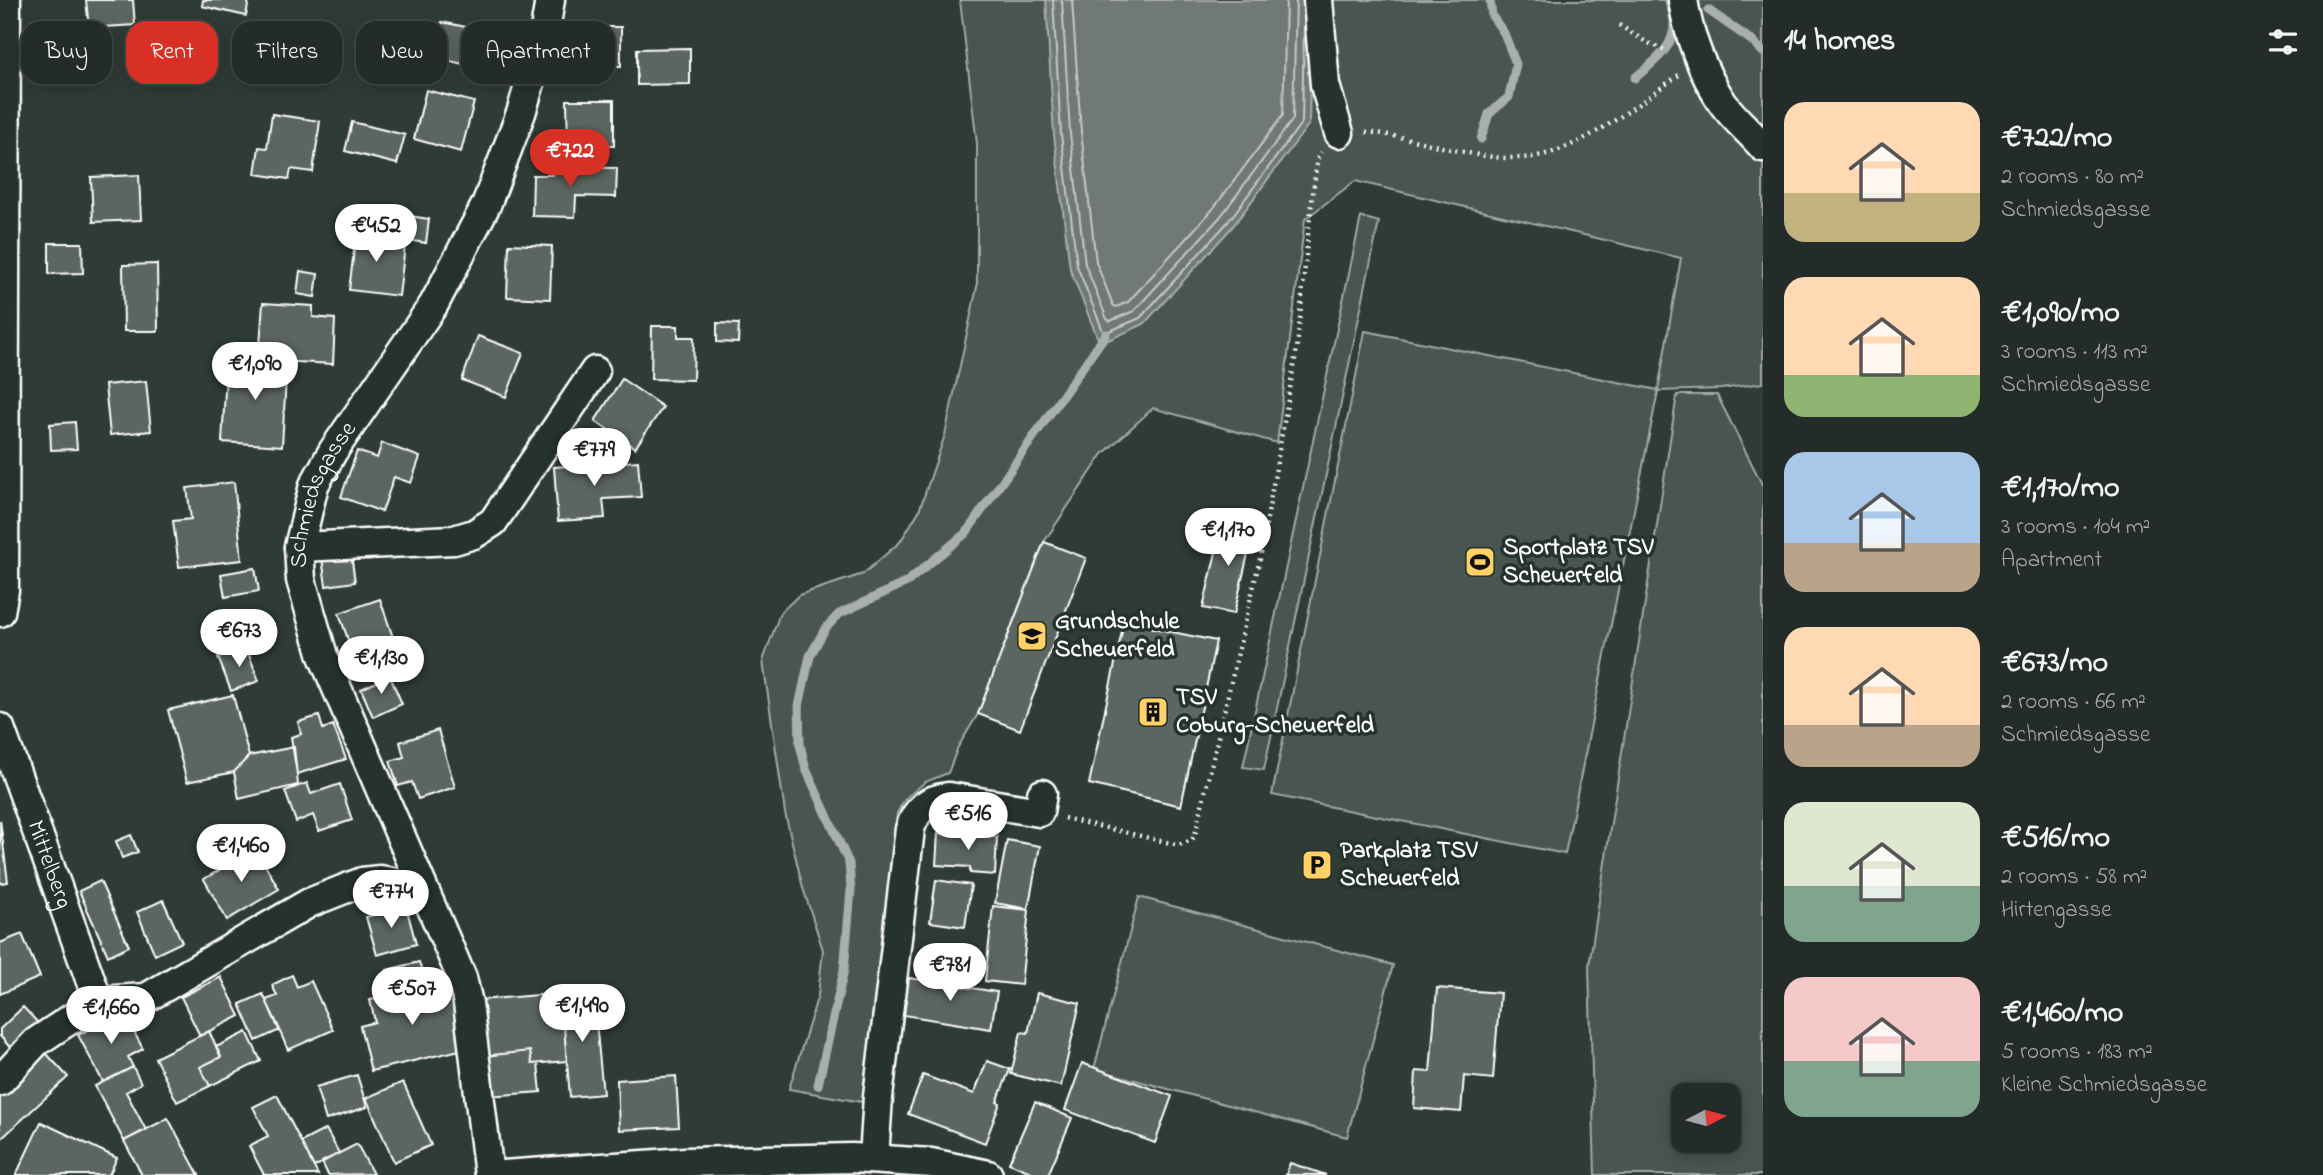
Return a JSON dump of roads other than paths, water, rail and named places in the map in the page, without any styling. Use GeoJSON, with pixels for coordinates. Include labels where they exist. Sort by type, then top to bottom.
{"type":"FeatureCollection","features":[{"type":"Feature","properties":{"kind":"street"},"geometry":{"type":"LineString","coordinates":[[0,612],[4,576],[6,0]]}},
{"type":"Feature","properties":{"kind":"street","name":"Schmiedsgasse"},"geometry":{"type":"LineString","coordinates":[[489,1175],[468,1003],[462,978],[323,656],[301,580],[299,547],[314,485],[333,451],[434,304],[486,205],[521,113],[544,36],[550,0]]}},
{"type":"Feature","properties":{"kind":"street"},"geometry":{"type":"LineString","coordinates":[[1318,0],[1325,85],[1339,133]]}},
{"type":"Feature","properties":{"kind":"street"},"geometry":{"type":"LineString","coordinates":[[1683,0],[1699,61],[1723,103],[1763,146]]}},
{"type":"Feature","properties":{"kind":"street"},"geometry":{"type":"LineString","coordinates":[[299,547],[454,540],[474,534],[493,522],[595,371]]}},
{"type":"Feature","properties":{"kind":"street","name":"Mittelberg"},"geometry":{"type":"LineString","coordinates":[[0,728],[98,1000]]}},
{"type":"Feature","properties":{"kind":"street"},"geometry":{"type":"LineString","coordinates":[[860,1164],[878,1097],[910,829],[914,816],[936,799],[949,797],[1041,803]]}},
{"type":"Feature","properties":{"kind":"street"},"geometry":{"type":"LineString","coordinates":[[0,1081],[36,1042],[98,1000],[146,998],[309,903],[362,882],[380,880],[421,887]]}},
{"type":"Feature","properties":{"kind":"street"},"geometry":{"type":"LineString","coordinates":[[503,1175],[686,1162],[931,1163],[988,1175]]}},
{"type":"Feature","properties":{"kind":"water"},"geometry":{"type":"Polygon","coordinates":[[[1046,0],[1312,0],[1309,124],[1233,226],[1144,324],[1100,344],[1070,269],[1054,135],[1046,0]]]}},
{"type":"Feature","properties":{"kind":"waterway"},"geometry":{"type":"LineString","coordinates":[[1481,139],[1489,114],[1509,97],[1516,64],[1504,33],[1492,16],[1490,0]]}},
{"type":"Feature","properties":{"kind":"waterway"},"geometry":{"type":"LineString","coordinates":[[1635,78],[1655,61],[1671,40],[1674,23],[1669,1]]}},
{"type":"Feature","properties":{"kind":"waterway"},"geometry":{"type":"LineString","coordinates":[[1708,10],[1751,40],[1763,52]]}},
{"type":"Feature","properties":{"kind":"waterway"},"geometry":{"type":"LineString","coordinates":[[818,1085],[844,970],[851,890],[849,863],[806,769],[800,745],[799,706],[810,656],[825,629],[839,614],[907,582],[966,533],[1106,334]]}},
{"type":"Feature","properties":{"kind":"place","name":"Sportplatz TSV Scheuerfeld"},"geometry":{"type":"Point","coordinates":[1480,562]}},
{"type":"Feature","properties":{"kind":"place","name":"Grundschule Scheuerfeld"},"geometry":{"type":"Point","coordinates":[1032,636]}},
{"type":"Feature","properties":{"kind":"place","name":"TSV Coburg-Scheuerfeld"},"geometry":{"type":"Point","coordinates":[1153,712]}},
{"type":"Feature","properties":{"kind":"place","name":"Parkplatz TSV Scheuerfeld"},"geometry":{"type":"Point","coordinates":[1317,865]}}]}
